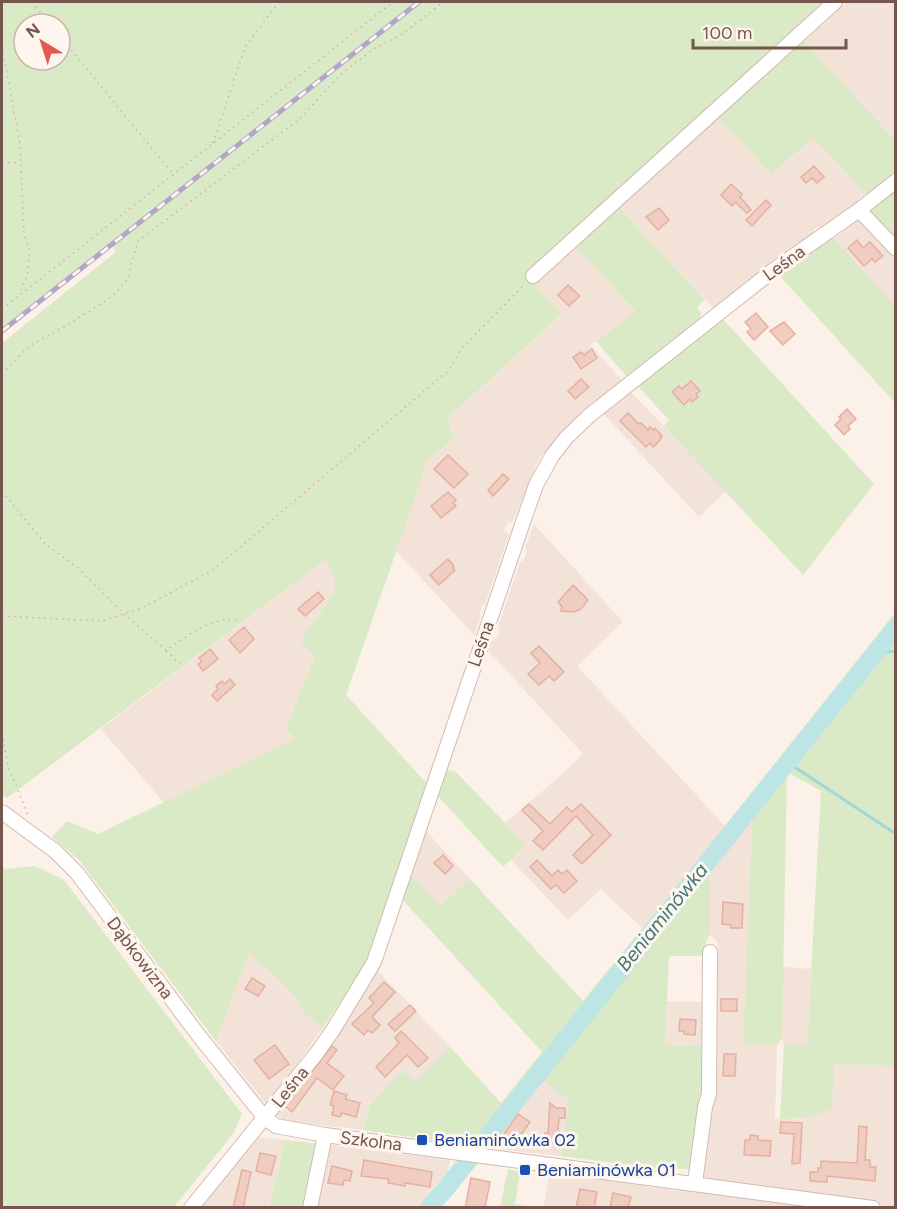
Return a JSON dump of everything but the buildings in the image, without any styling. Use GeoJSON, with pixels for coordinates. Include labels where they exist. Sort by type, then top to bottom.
{"type":"FeatureCollection","features":[{"type":"Feature","properties":{"kind":"street"},"geometry":{"type":"LineString","coordinates":[[533,276],[835,2]]}},
{"type":"Feature","properties":{"kind":"street","name":"Leśna"},"geometry":{"type":"LineString","coordinates":[[191,1208],[333,1030],[374,962],[536,485],[552,456],[566,438],[590,415],[692,333],[896,181]]}},
{"type":"Feature","properties":{"kind":"street"},"geometry":{"type":"LineString","coordinates":[[859,210],[896,249]]}},
{"type":"Feature","properties":{"kind":"street","name":"Dąbkowizna"},"geometry":{"type":"LineString","coordinates":[[2,812],[55,851],[77,873],[199,1036],[265,1118]]}},
{"type":"Feature","properties":{"kind":"street"},"geometry":{"type":"LineString","coordinates":[[695,1183],[705,1107],[710,1094],[710,952]]}},
{"type":"Feature","properties":{"kind":"street","name":"Szkolna"},"geometry":{"type":"LineString","coordinates":[[265,1118],[276,1126],[325,1135],[485,1155],[507,1162],[695,1183],[873,1208]]}},
{"type":"Feature","properties":{"kind":"street"},"geometry":{"type":"LineString","coordinates":[[310,1208],[325,1135]]}},
{"type":"Feature","properties":{"kind":"path"},"geometry":{"type":"LineString","coordinates":[[212,144],[245,47],[279,2]]}},
{"type":"Feature","properties":{"kind":"path"},"geometry":{"type":"LineString","coordinates":[[2,309],[393,2]]}},
{"type":"Feature","properties":{"kind":"path"},"geometry":{"type":"LineString","coordinates":[[2,374],[29,346],[71,323],[114,295],[127,280],[138,241],[301,118],[341,74],[375,48],[400,35],[443,2]]}},
{"type":"Feature","properties":{"kind":"path"},"geometry":{"type":"LineString","coordinates":[[2,47],[16,124],[24,236],[30,251],[27,276],[19,295]]}},
{"type":"Feature","properties":{"kind":"path"},"geometry":{"type":"LineString","coordinates":[[72,51],[173,174]]}},
{"type":"Feature","properties":{"kind":"path"},"geometry":{"type":"LineString","coordinates":[[2,162],[20,163]]}},
{"type":"Feature","properties":{"kind":"path"},"geometry":{"type":"LineString","coordinates":[[2,616],[102,621],[142,608],[213,570],[448,370],[462,348],[533,276]]}},
{"type":"Feature","properties":{"kind":"path"},"geometry":{"type":"LineString","coordinates":[[2,491],[45,544],[77,567],[124,614],[180,664]]}},
{"type":"Feature","properties":{"kind":"path"},"geometry":{"type":"LineString","coordinates":[[166,650],[212,622],[222,619],[237,620]]}},
{"type":"Feature","properties":{"kind":"path"},"geometry":{"type":"LineString","coordinates":[[2,733],[8,766],[35,836]]}},
{"type":"Feature","properties":{"kind":"shaded area"},"geometry":{"type":"Polygon","coordinates":[[[847,2],[895,2],[895,140],[800,37],[806,31],[821,26],[847,2]]]}},
{"type":"Feature","properties":{"kind":"shaded area"},"geometry":{"type":"Polygon","coordinates":[[[715,114],[773,175],[813,138],[869,196],[862,196],[858,202],[822,229],[818,227],[813,230],[813,235],[768,265],[713,308],[617,205],[715,114]]]}},
{"type":"Feature","properties":{"kind":"shaded area"},"geometry":{"type":"Polygon","coordinates":[[[860,219],[895,258],[895,306],[833,239],[860,219]]]}},
{"type":"Feature","properties":{"kind":"shaded area"},"geometry":{"type":"Polygon","coordinates":[[[574,244],[637,313],[590,345],[622,380],[568,426],[539,459],[512,523],[509,522],[504,529],[509,535],[485,604],[482,606],[479,615],[481,617],[474,635],[396,551],[426,462],[455,437],[448,418],[562,315],[532,283],[574,244]]]}},
{"type":"Feature","properties":{"kind":"shaded area"},"geometry":{"type":"Polygon","coordinates":[[[630,391],[726,491],[699,517],[603,413],[630,391]]]}},
{"type":"Feature","properties":{"kind":"shaded area"},"geometry":{"type":"Polygon","coordinates":[[[534,524],[623,622],[577,666],[725,826],[642,928],[601,889],[568,920],[511,860],[526,845],[505,823],[583,754],[487,649],[488,641],[496,639],[500,630],[498,627],[520,562],[523,561],[527,551],[525,548],[534,524]]]}},
{"type":"Feature","properties":{"kind":"shaded area"},"geometry":{"type":"Polygon","coordinates":[[[327,558],[335,580],[335,592],[300,641],[315,655],[286,728],[296,739],[164,803],[101,729],[327,558]]]}},
{"type":"Feature","properties":{"kind":"shaded area"},"geometry":{"type":"Polygon","coordinates":[[[752,819],[743,1043],[777,1045],[775,1119],[802,1119],[834,1064],[895,1066],[895,1207],[543,1208],[550,1172],[678,1191],[700,1175],[714,957],[718,952],[717,941],[710,935],[710,872],[752,819]]]}},
{"type":"Feature","properties":{"kind":"shaded area"},"geometry":{"type":"Polygon","coordinates":[[[424,829],[470,879],[440,906],[409,874],[424,829]]]}},
{"type":"Feature","properties":{"kind":"shaded area"},"geometry":{"type":"Polygon","coordinates":[[[249,952],[294,995],[303,1012],[323,1028],[267,1105],[216,1041],[249,952]]]}},
{"type":"Feature","properties":{"kind":"shaded area"},"geometry":{"type":"Polygon","coordinates":[[[783,967],[811,969],[807,1047],[784,1045],[782,1038],[783,967]]]}},
{"type":"Feature","properties":{"kind":"shaded area"},"geometry":{"type":"Polygon","coordinates":[[[376,969],[450,1047],[416,1082],[403,1072],[370,1104],[363,1130],[286,1121],[274,1114],[376,969]]]}},
{"type":"Feature","properties":{"kind":"shaded area"},"geometry":{"type":"Polygon","coordinates":[[[667,1001],[706,1002],[705,1045],[665,1046],[667,1001]]]}},
{"type":"Feature","properties":{"kind":"shaded area"},"geometry":{"type":"Polygon","coordinates":[[[542,1080],[569,1100],[561,1156],[487,1148],[542,1080]]]}},
{"type":"Feature","properties":{"kind":"shaded area"},"geometry":{"type":"Polygon","coordinates":[[[257,1137],[285,1140],[269,1207],[199,1208],[257,1137]]]}},
{"type":"Feature","properties":{"kind":"shaded area"},"geometry":{"type":"Polygon","coordinates":[[[328,1145],[450,1160],[447,1174],[416,1207],[314,1208],[328,1145]]]}},
{"type":"Feature","properties":{"kind":"green space"},"geometry":{"type":"Polygon","coordinates":[[[2,2],[415,2],[2,328],[2,2]]]}},
{"type":"Feature","properties":{"kind":"green space"},"geometry":{"type":"Polygon","coordinates":[[[423,2],[829,2],[526,275],[562,314],[448,418],[455,437],[426,462],[346,695],[428,785],[370,956],[323,1028],[303,1012],[294,995],[249,952],[216,1041],[79,860],[52,837],[67,821],[98,834],[295,739],[286,728],[315,656],[300,641],[335,592],[335,580],[326,559],[7,798],[2,795],[2,343],[116,252],[113,246],[423,2]]]}},
{"type":"Feature","properties":{"kind":"green space"},"geometry":{"type":"Polygon","coordinates":[[[800,37],[895,140],[895,176],[869,196],[813,138],[772,175],[715,114],[800,37]]]}},
{"type":"Feature","properties":{"kind":"green space"},"geometry":{"type":"Polygon","coordinates":[[[895,189],[895,239],[870,211],[895,189]]]}},
{"type":"Feature","properties":{"kind":"green space"},"geometry":{"type":"Polygon","coordinates":[[[617,205],[705,300],[697,307],[701,313],[699,323],[628,378],[596,341],[636,312],[574,244],[617,205]]]}},
{"type":"Feature","properties":{"kind":"green space"},"geometry":{"type":"Polygon","coordinates":[[[830,235],[895,306],[895,403],[780,276],[779,271],[830,235]]]}},
{"type":"Feature","properties":{"kind":"green space"},"geometry":{"type":"Polygon","coordinates":[[[721,317],[874,484],[803,575],[664,426],[669,420],[637,385],[721,317]]]}},
{"type":"Feature","properties":{"kind":"green space"},"geometry":{"type":"Polygon","coordinates":[[[895,613],[895,1066],[834,1064],[832,1108],[806,1117],[780,1119],[784,1045],[807,1046],[821,791],[787,772],[782,1038],[777,1045],[743,1043],[752,820],[710,872],[710,935],[706,941],[706,956],[669,956],[665,1046],[705,1045],[705,1096],[692,1170],[659,1166],[658,1169],[561,1156],[569,1100],[542,1080],[487,1148],[363,1130],[370,1105],[402,1071],[416,1082],[450,1047],[501,1103],[542,1052],[402,899],[409,874],[440,906],[470,879],[583,1001],[895,613]]]}},
{"type":"Feature","properties":{"kind":"green space"},"geometry":{"type":"Polygon","coordinates":[[[451,770],[456,772],[526,845],[503,867],[435,793],[444,772],[451,770]]]}},
{"type":"Feature","properties":{"kind":"green space"},"geometry":{"type":"Polygon","coordinates":[[[2,866],[6,869],[35,866],[64,880],[242,1114],[233,1134],[174,1207],[2,1207],[2,866]]]}},
{"type":"Feature","properties":{"kind":"green space"},"geometry":{"type":"Polygon","coordinates":[[[285,1140],[320,1144],[307,1207],[269,1208],[285,1140]]]}},
{"type":"Feature","properties":{"kind":"green space"},"geometry":{"type":"Polygon","coordinates":[[[508,1169],[520,1172],[515,1204],[534,1207],[500,1207],[508,1169]]]}},
{"type":"Feature","properties":{"kind":"waterway","name":"Beniaminówka"},"geometry":{"type":"LineString","coordinates":[[428,1208],[896,627]]}},
{"type":"Feature","properties":{"kind":"waterway"},"geometry":{"type":"LineString","coordinates":[[875,653],[896,651]]}},
{"type":"Feature","properties":{"kind":"waterway"},"geometry":{"type":"LineString","coordinates":[[787,762],[896,834]]}},
{"type":"Feature","properties":{"kind":"railway"},"geometry":{"type":"LineString","coordinates":[[2,331],[419,2]]}},
{"type":"Feature","properties":{"kind":"place","name":"Beniaminówka 02"},"geometry":{"type":"Point","coordinates":[422,1140]}},
{"type":"Feature","properties":{"kind":"place","name":"Beniaminówka 01"},"geometry":{"type":"Point","coordinates":[525,1170]}}]}
